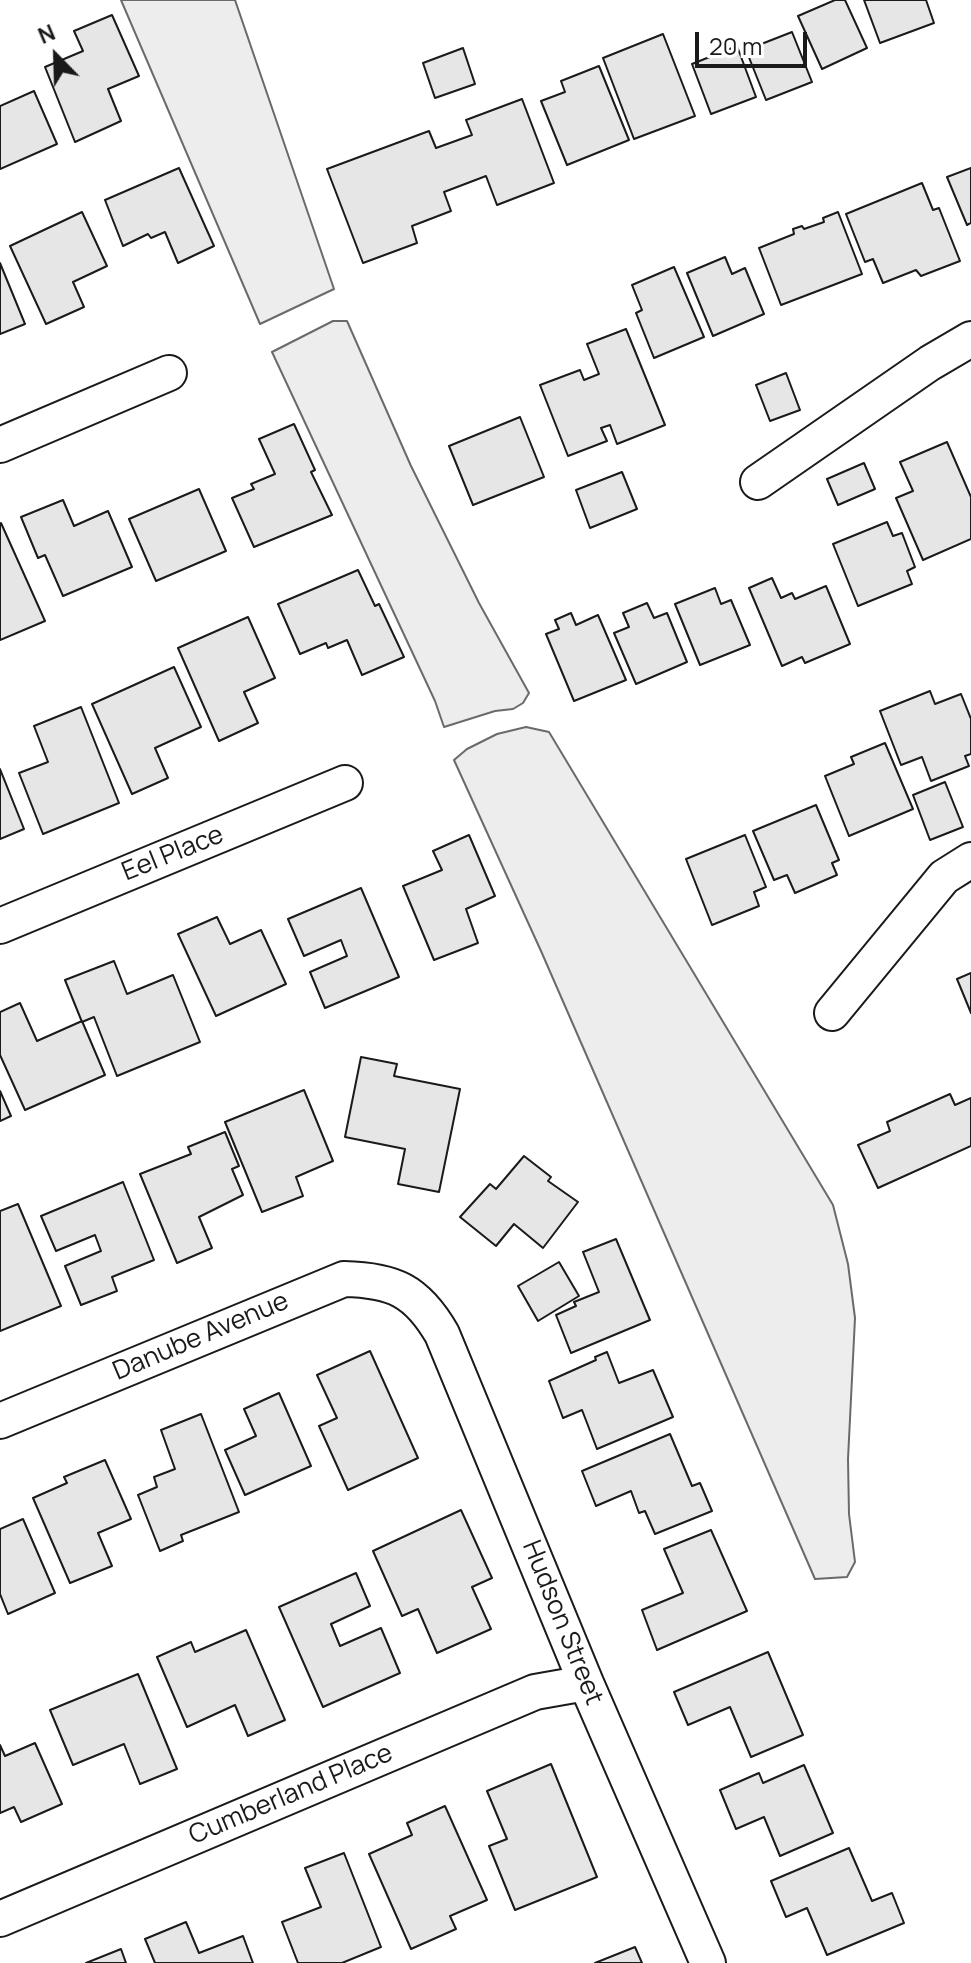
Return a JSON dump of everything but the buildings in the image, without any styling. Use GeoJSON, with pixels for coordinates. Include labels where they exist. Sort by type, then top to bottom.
{"type":"FeatureCollection","features":[{"type":"Feature","properties":{"kind":"street"},"geometry":{"type":"LineString","coordinates":[[758,482],[930,363],[971,339]]}},
{"type":"Feature","properties":{"kind":"street"},"geometry":{"type":"LineString","coordinates":[[0,445],[169,373]]}},
{"type":"Feature","properties":{"kind":"street","name":"Eel Place"},"geometry":{"type":"LineString","coordinates":[[0,926],[345,783]]}},
{"type":"Feature","properties":{"kind":"street"},"geometry":{"type":"LineString","coordinates":[[832,1013],[944,877],[971,860]]}},
{"type":"Feature","properties":{"kind":"street","name":"Danube Avenue"},"geometry":{"type":"LineString","coordinates":[[0,1421],[344,1279],[369,1279],[393,1285],[405,1292]]}},
{"type":"Feature","properties":{"kind":"street","name":"Hudson Street"},"geometry":{"type":"LineString","coordinates":[[405,1292],[429,1313],[442,1334],[586,1683],[708,1963]]}},
{"type":"Feature","properties":{"kind":"street","name":"Cumberland Place"},"geometry":{"type":"LineString","coordinates":[[0,1919],[535,1692],[586,1683]]}},
{"type":"Feature","properties":{"kind":"shaded area"},"geometry":{"type":"Polygon","coordinates":[[[121,0],[235,0],[334,289],[260,324],[121,0]]]}},
{"type":"Feature","properties":{"kind":"shaded area"},"geometry":{"type":"Polygon","coordinates":[[[333,321],[347,321],[411,466],[479,603],[529,693],[523,703],[513,709],[495,711],[444,727],[435,701],[272,352],[333,321]]]}},
{"type":"Feature","properties":{"kind":"shaded area"},"geometry":{"type":"Polygon","coordinates":[[[526,727],[549,732],[833,1205],[848,1264],[855,1318],[848,1459],[849,1514],[855,1562],[847,1577],[815,1579],[541,951],[454,760],[467,749],[497,734],[526,727]]]}}]}
